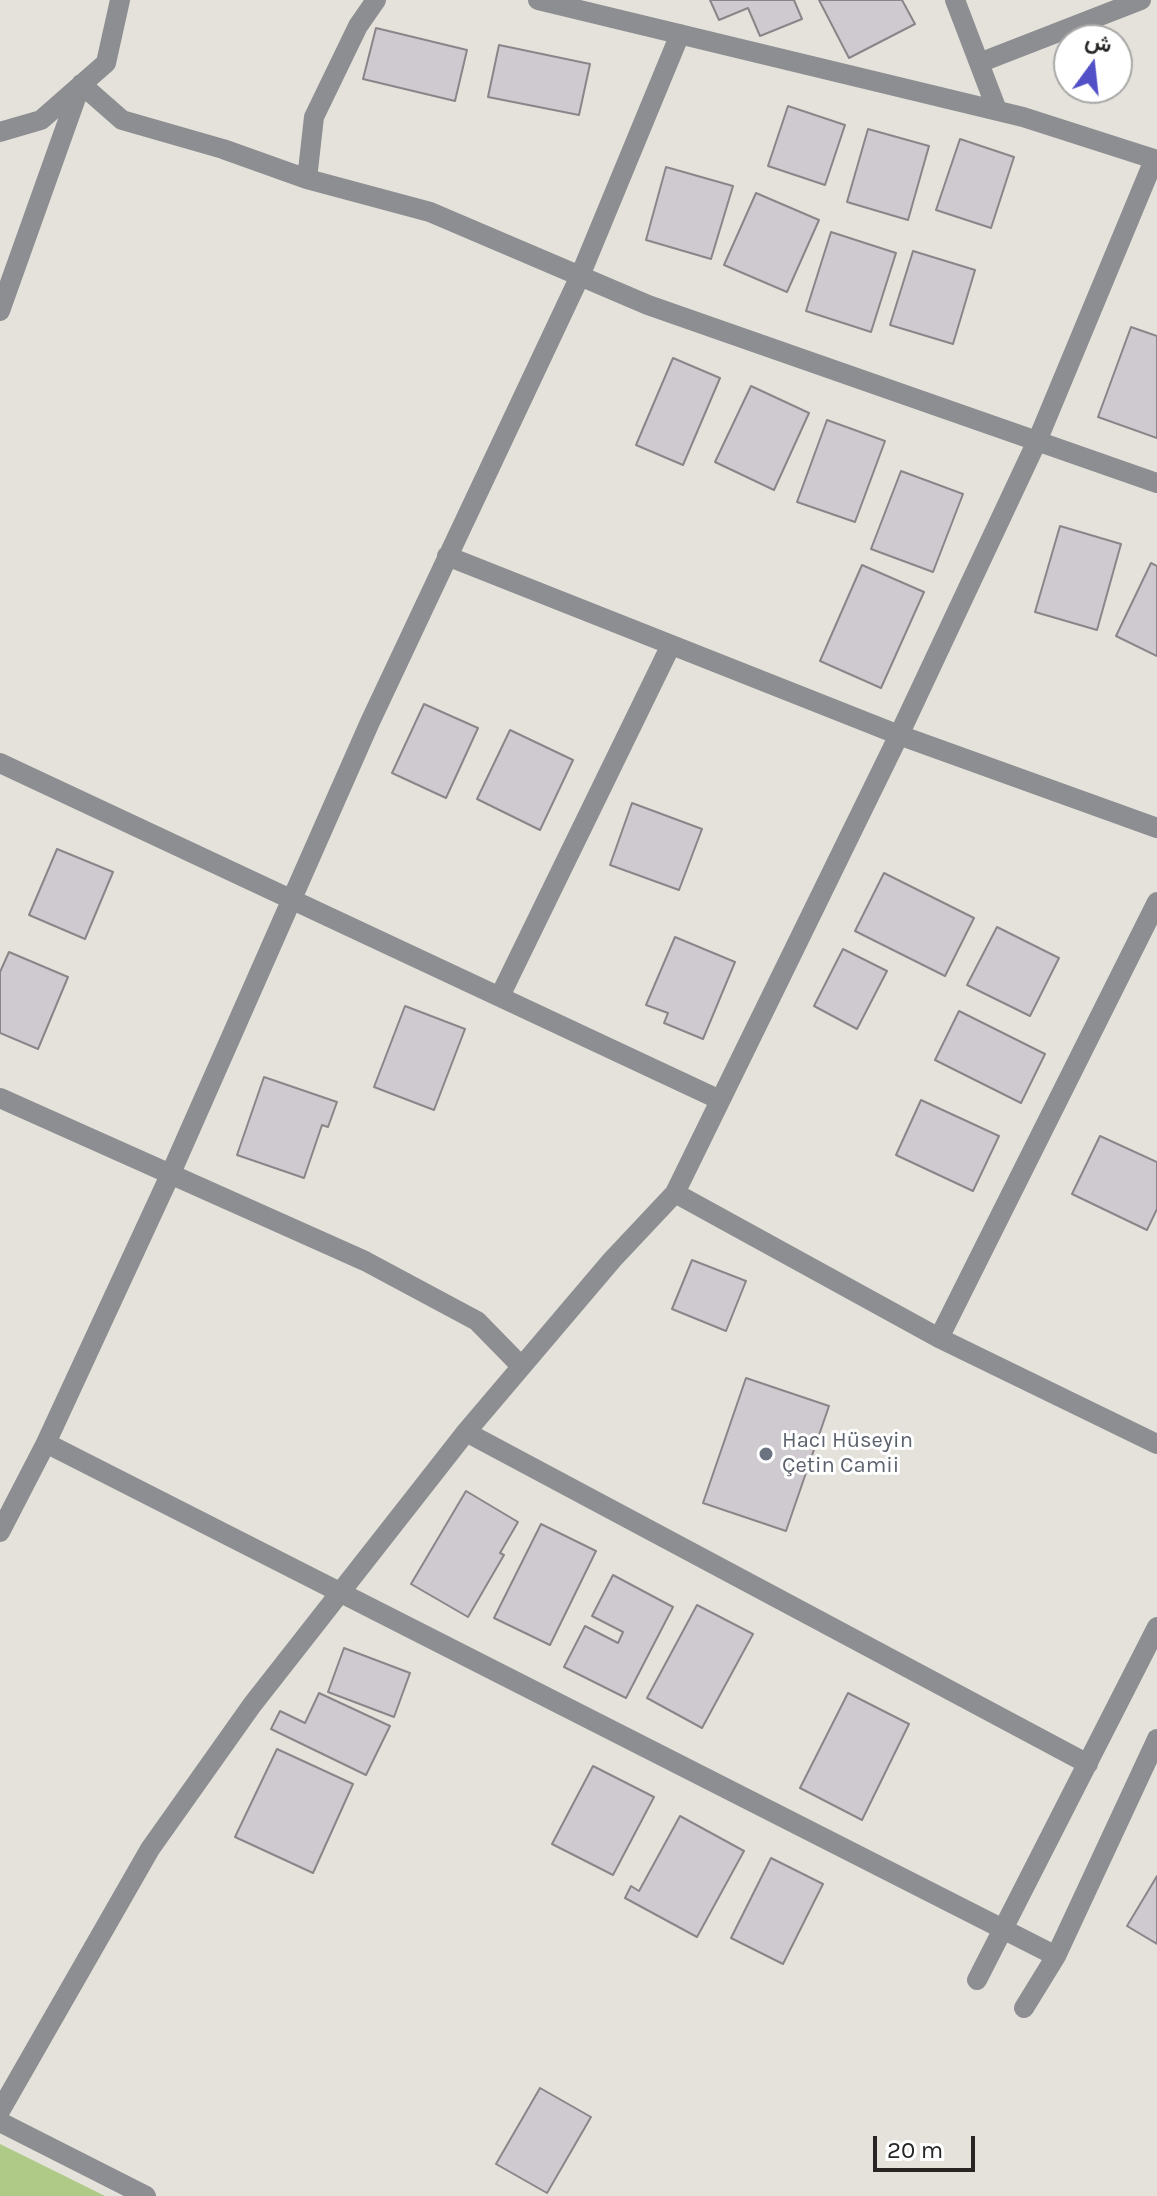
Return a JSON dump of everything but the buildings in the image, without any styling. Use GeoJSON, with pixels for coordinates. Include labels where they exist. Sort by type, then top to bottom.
{"type":"FeatureCollection","features":[{"type":"Feature","properties":{"kind":"street"},"geometry":{"type":"LineString","coordinates":[[0,132],[41,120],[106,63],[120,0]]}},
{"type":"Feature","properties":{"kind":"street"},"geometry":{"type":"LineString","coordinates":[[307,179],[314,117],[358,26],[376,0]]}},
{"type":"Feature","properties":{"kind":"street"},"geometry":{"type":"LineString","coordinates":[[0,2111],[150,1849],[252,1705],[466,1432],[675,1193],[899,735],[1038,439],[1156,160],[997,110],[538,0]]}},
{"type":"Feature","properties":{"kind":"street"},"geometry":{"type":"LineString","coordinates":[[955,0],[997,110]]}},
{"type":"Feature","properties":{"kind":"street"},"geometry":{"type":"LineString","coordinates":[[979,63],[1141,0]]}},
{"type":"Feature","properties":{"kind":"street"},"geometry":{"type":"LineString","coordinates":[[0,1532],[46,1443],[171,1173],[447,556],[580,276],[680,34]]}},
{"type":"Feature","properties":{"kind":"street"},"geometry":{"type":"LineString","coordinates":[[81,84],[122,120],[223,149],[307,179],[430,212],[648,305],[1157,483]]}},
{"type":"Feature","properties":{"kind":"street"},"geometry":{"type":"LineString","coordinates":[[0,311],[81,84]]}},
{"type":"Feature","properties":{"kind":"street"},"geometry":{"type":"LineString","coordinates":[[447,556],[899,735],[1157,828]]}},
{"type":"Feature","properties":{"kind":"street"},"geometry":{"type":"LineString","coordinates":[[500,996],[671,645]]}},
{"type":"Feature","properties":{"kind":"street"},"geometry":{"type":"LineString","coordinates":[[0,763],[720,1100]]}},
{"type":"Feature","properties":{"kind":"street"},"geometry":{"type":"LineString","coordinates":[[939,1338],[1157,902]]}},
{"type":"Feature","properties":{"kind":"street"},"geometry":{"type":"LineString","coordinates":[[0,1098],[365,1261],[477,1321],[521,1366]]}},
{"type":"Feature","properties":{"kind":"street"},"geometry":{"type":"LineString","coordinates":[[675,1193],[939,1338],[1157,1444]]}},
{"type":"Feature","properties":{"kind":"street"},"geometry":{"type":"LineString","coordinates":[[466,1432],[1088,1764]]}},
{"type":"Feature","properties":{"kind":"street"},"geometry":{"type":"LineString","coordinates":[[46,1443],[1056,1956]]}},
{"type":"Feature","properties":{"kind":"street"},"geometry":{"type":"LineString","coordinates":[[977,1980],[1157,1627]]}},
{"type":"Feature","properties":{"kind":"street"},"geometry":{"type":"LineString","coordinates":[[1024,2008],[1056,1956],[1157,1739]]}},
{"type":"Feature","properties":{"kind":"street"},"geometry":{"type":"LineString","coordinates":[[0,2122],[146,2196]]}},
{"type":"Feature","properties":{"kind":"green space"},"geometry":{"type":"Polygon","coordinates":[[[0,2144],[105,2196],[0,2196],[0,2144]]]}},
{"type":"Feature","properties":{"kind":"place","name":"Hacı Hüseyin Çetin Camii"},"geometry":{"type":"Point","coordinates":[766,1454]}}]}
